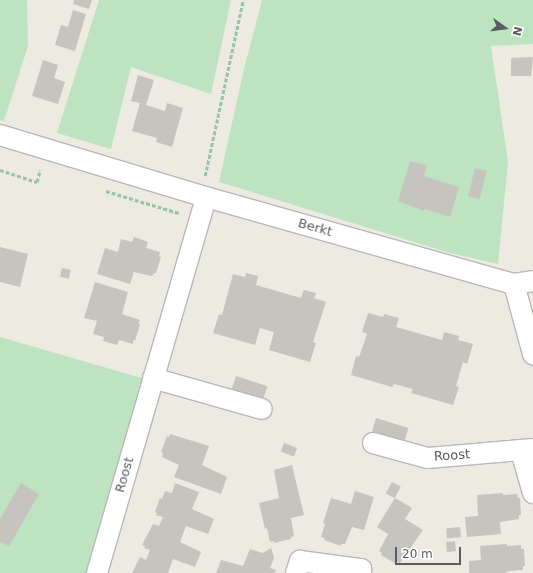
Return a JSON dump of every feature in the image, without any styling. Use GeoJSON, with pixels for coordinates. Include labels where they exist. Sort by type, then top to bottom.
{"type":"FeatureCollection","features":[{"type":"Feature","properties":{"kind":"street","name":"Berkt"},"geometry":{"type":"LineString","coordinates":[[0,135],[203,197],[524,282],[533,354]]}},
{"type":"Feature","properties":{"kind":"street","name":"Roost"},"geometry":{"type":"LineString","coordinates":[[97,573],[203,197]]}},
{"type":"Feature","properties":{"kind":"street"},"geometry":{"type":"LineString","coordinates":[[153,378],[262,409]]}},
{"type":"Feature","properties":{"kind":"street","name":"Roost"},"geometry":{"type":"LineString","coordinates":[[373,443],[428,458],[527,450]]}},
{"type":"Feature","properties":{"kind":"street"},"geometry":{"type":"LineString","coordinates":[[527,450],[533,493]]}},
{"type":"Feature","properties":{"kind":"street"},"geometry":{"type":"LineString","coordinates":[[296,573],[300,561],[361,569],[361,573]]}},
{"type":"Feature","properties":{"kind":"path"},"geometry":{"type":"LineString","coordinates":[[203,197],[243,0]]}},
{"type":"Feature","properties":{"kind":"path"},"geometry":{"type":"LineString","coordinates":[[0,170],[37,182],[47,150]]}},
{"type":"Feature","properties":{"kind":"green space"},"geometry":{"type":"Polygon","coordinates":[[[0,0],[27,0],[28,46],[4,121],[0,120],[0,0]]]}},
{"type":"Feature","properties":{"kind":"green space"},"geometry":{"type":"Polygon","coordinates":[[[99,0],[231,0],[211,94],[131,67],[111,149],[57,133],[99,0]]]}},
{"type":"Feature","properties":{"kind":"green space"},"geometry":{"type":"Polygon","coordinates":[[[262,0],[533,0],[533,44],[491,46],[508,162],[498,264],[450,253],[219,182],[244,69],[262,0]]]}},
{"type":"Feature","properties":{"kind":"green space"},"geometry":{"type":"Polygon","coordinates":[[[0,337],[145,379],[91,573],[0,573],[0,337]]]}},
{"type":"Feature","properties":{"kind":"building"},"geometry":{"type":"Polygon","coordinates":[[[74,0],[92,0],[89,9],[73,4],[74,0]]]}},
{"type":"Feature","properties":{"kind":"building"},"geometry":{"type":"Polygon","coordinates":[[[73,10],[86,14],[75,51],[55,45],[61,25],[68,27],[73,10]]]}},
{"type":"Feature","properties":{"kind":"building"},"geometry":{"type":"Polygon","coordinates":[[[533,57],[531,76],[511,76],[511,58],[533,57]]]}},
{"type":"Feature","properties":{"kind":"building"},"geometry":{"type":"Polygon","coordinates":[[[43,60],[58,65],[54,78],[65,82],[58,104],[32,96],[43,60]]]}},
{"type":"Feature","properties":{"kind":"building"},"geometry":{"type":"Polygon","coordinates":[[[138,75],[154,80],[146,105],[165,111],[167,103],[183,108],[172,147],[156,142],[157,138],[132,131],[140,103],[131,101],[138,75]]]}},
{"type":"Feature","properties":{"kind":"building"},"geometry":{"type":"Polygon","coordinates":[[[410,161],[427,165],[424,176],[459,187],[450,217],[425,209],[424,211],[398,201],[410,161]]]}},
{"type":"Feature","properties":{"kind":"building"},"geometry":{"type":"Polygon","coordinates":[[[475,168],[487,171],[480,199],[468,196],[475,168]]]}},
{"type":"Feature","properties":{"kind":"building"},"geometry":{"type":"Polygon","coordinates":[[[134,237],[148,242],[146,248],[160,252],[159,256],[161,257],[156,273],[152,276],[134,272],[130,284],[97,274],[105,248],[118,252],[121,239],[132,242],[134,237]]]}},
{"type":"Feature","properties":{"kind":"building"},"geometry":{"type":"Polygon","coordinates":[[[0,247],[28,254],[20,287],[0,282],[0,247]]]}},
{"type":"Feature","properties":{"kind":"building"},"geometry":{"type":"Polygon","coordinates":[[[62,268],[71,270],[69,279],[60,277],[62,268]]]}},
{"type":"Feature","properties":{"kind":"building"},"geometry":{"type":"Polygon","coordinates":[[[246,273],[258,276],[256,285],[301,298],[304,290],[316,293],[314,298],[326,302],[313,342],[316,343],[310,362],[269,350],[274,332],[260,328],[255,345],[213,333],[219,314],[222,315],[233,274],[245,277],[246,273]]]}},
{"type":"Feature","properties":{"kind":"building"},"geometry":{"type":"Polygon","coordinates":[[[95,282],[128,292],[122,314],[140,320],[133,344],[119,340],[117,345],[103,341],[104,337],[93,334],[97,321],[84,318],[95,282]]]}},
{"type":"Feature","properties":{"kind":"building"},"geometry":{"type":"Polygon","coordinates":[[[368,313],[383,317],[384,314],[399,318],[396,327],[442,340],[444,332],[459,336],[458,340],[473,344],[467,364],[463,362],[456,386],[459,387],[453,405],[411,393],[413,389],[394,384],[392,387],[351,375],[356,356],[359,357],[367,334],[362,332],[368,313]]]}},
{"type":"Feature","properties":{"kind":"building"},"geometry":{"type":"Polygon","coordinates":[[[236,376],[267,386],[263,400],[232,389],[236,376]]]}},
{"type":"Feature","properties":{"kind":"building"},"geometry":{"type":"Polygon","coordinates":[[[376,418],[409,428],[404,441],[372,431],[376,418]]]}},
{"type":"Feature","properties":{"kind":"building"},"geometry":{"type":"Polygon","coordinates":[[[170,434],[209,446],[202,465],[227,477],[221,494],[174,477],[179,465],[162,457],[163,453],[161,452],[167,436],[169,437],[170,434]]]}},
{"type":"Feature","properties":{"kind":"building"},"geometry":{"type":"Polygon","coordinates":[[[284,443],[297,448],[294,456],[281,451],[284,443]]]}},
{"type":"Feature","properties":{"kind":"building"},"geometry":{"type":"Polygon","coordinates":[[[292,465],[304,515],[291,518],[294,536],[291,537],[291,539],[274,543],[274,541],[270,542],[267,528],[265,529],[259,503],[279,498],[274,470],[292,465]]]}},
{"type":"Feature","properties":{"kind":"building"},"geometry":{"type":"Polygon","coordinates":[[[392,482],[401,487],[394,498],[386,493],[392,482]]]}},
{"type":"Feature","properties":{"kind":"building"},"geometry":{"type":"Polygon","coordinates":[[[21,483],[39,494],[9,546],[0,542],[0,519],[21,483]]]}},
{"type":"Feature","properties":{"kind":"building"},"geometry":{"type":"Polygon","coordinates":[[[175,483],[199,492],[192,509],[214,519],[208,534],[186,526],[180,542],[201,552],[195,567],[173,559],[168,573],[132,573],[140,557],[146,560],[150,550],[144,548],[145,546],[142,545],[153,524],[159,526],[163,517],[156,515],[157,513],[155,512],[160,498],[162,499],[165,491],[172,493],[175,483]]]}},
{"type":"Feature","properties":{"kind":"building"},"geometry":{"type":"Polygon","coordinates":[[[355,491],[374,497],[364,530],[352,527],[345,544],[341,544],[341,546],[324,540],[325,538],[321,537],[325,524],[323,523],[331,498],[351,504],[355,491]]]}},
{"type":"Feature","properties":{"kind":"building"},"geometry":{"type":"Polygon","coordinates":[[[503,493],[503,495],[517,494],[518,498],[520,498],[521,515],[519,515],[519,519],[500,522],[501,534],[467,537],[465,517],[478,516],[477,495],[503,493]]]}},
{"type":"Feature","properties":{"kind":"building"},"geometry":{"type":"Polygon","coordinates":[[[395,498],[412,508],[405,519],[423,530],[400,563],[397,562],[396,564],[381,555],[382,553],[379,551],[388,534],[377,527],[395,498]]]}},
{"type":"Feature","properties":{"kind":"building"},"geometry":{"type":"Polygon","coordinates":[[[460,527],[461,537],[447,538],[446,528],[460,527]]]}},
{"type":"Feature","properties":{"kind":"building"},"geometry":{"type":"Polygon","coordinates":[[[455,541],[456,551],[447,552],[446,542],[455,541]]]}},
{"type":"Feature","properties":{"kind":"building"},"geometry":{"type":"Polygon","coordinates":[[[507,544],[507,546],[521,545],[521,549],[524,549],[525,566],[523,566],[523,570],[504,573],[469,573],[469,561],[481,560],[480,546],[507,544]]]}},
{"type":"Feature","properties":{"kind":"building"},"geometry":{"type":"Polygon","coordinates":[[[271,548],[274,558],[270,568],[276,570],[275,573],[216,573],[221,560],[243,566],[250,549],[263,553],[271,548]]]}}]}
